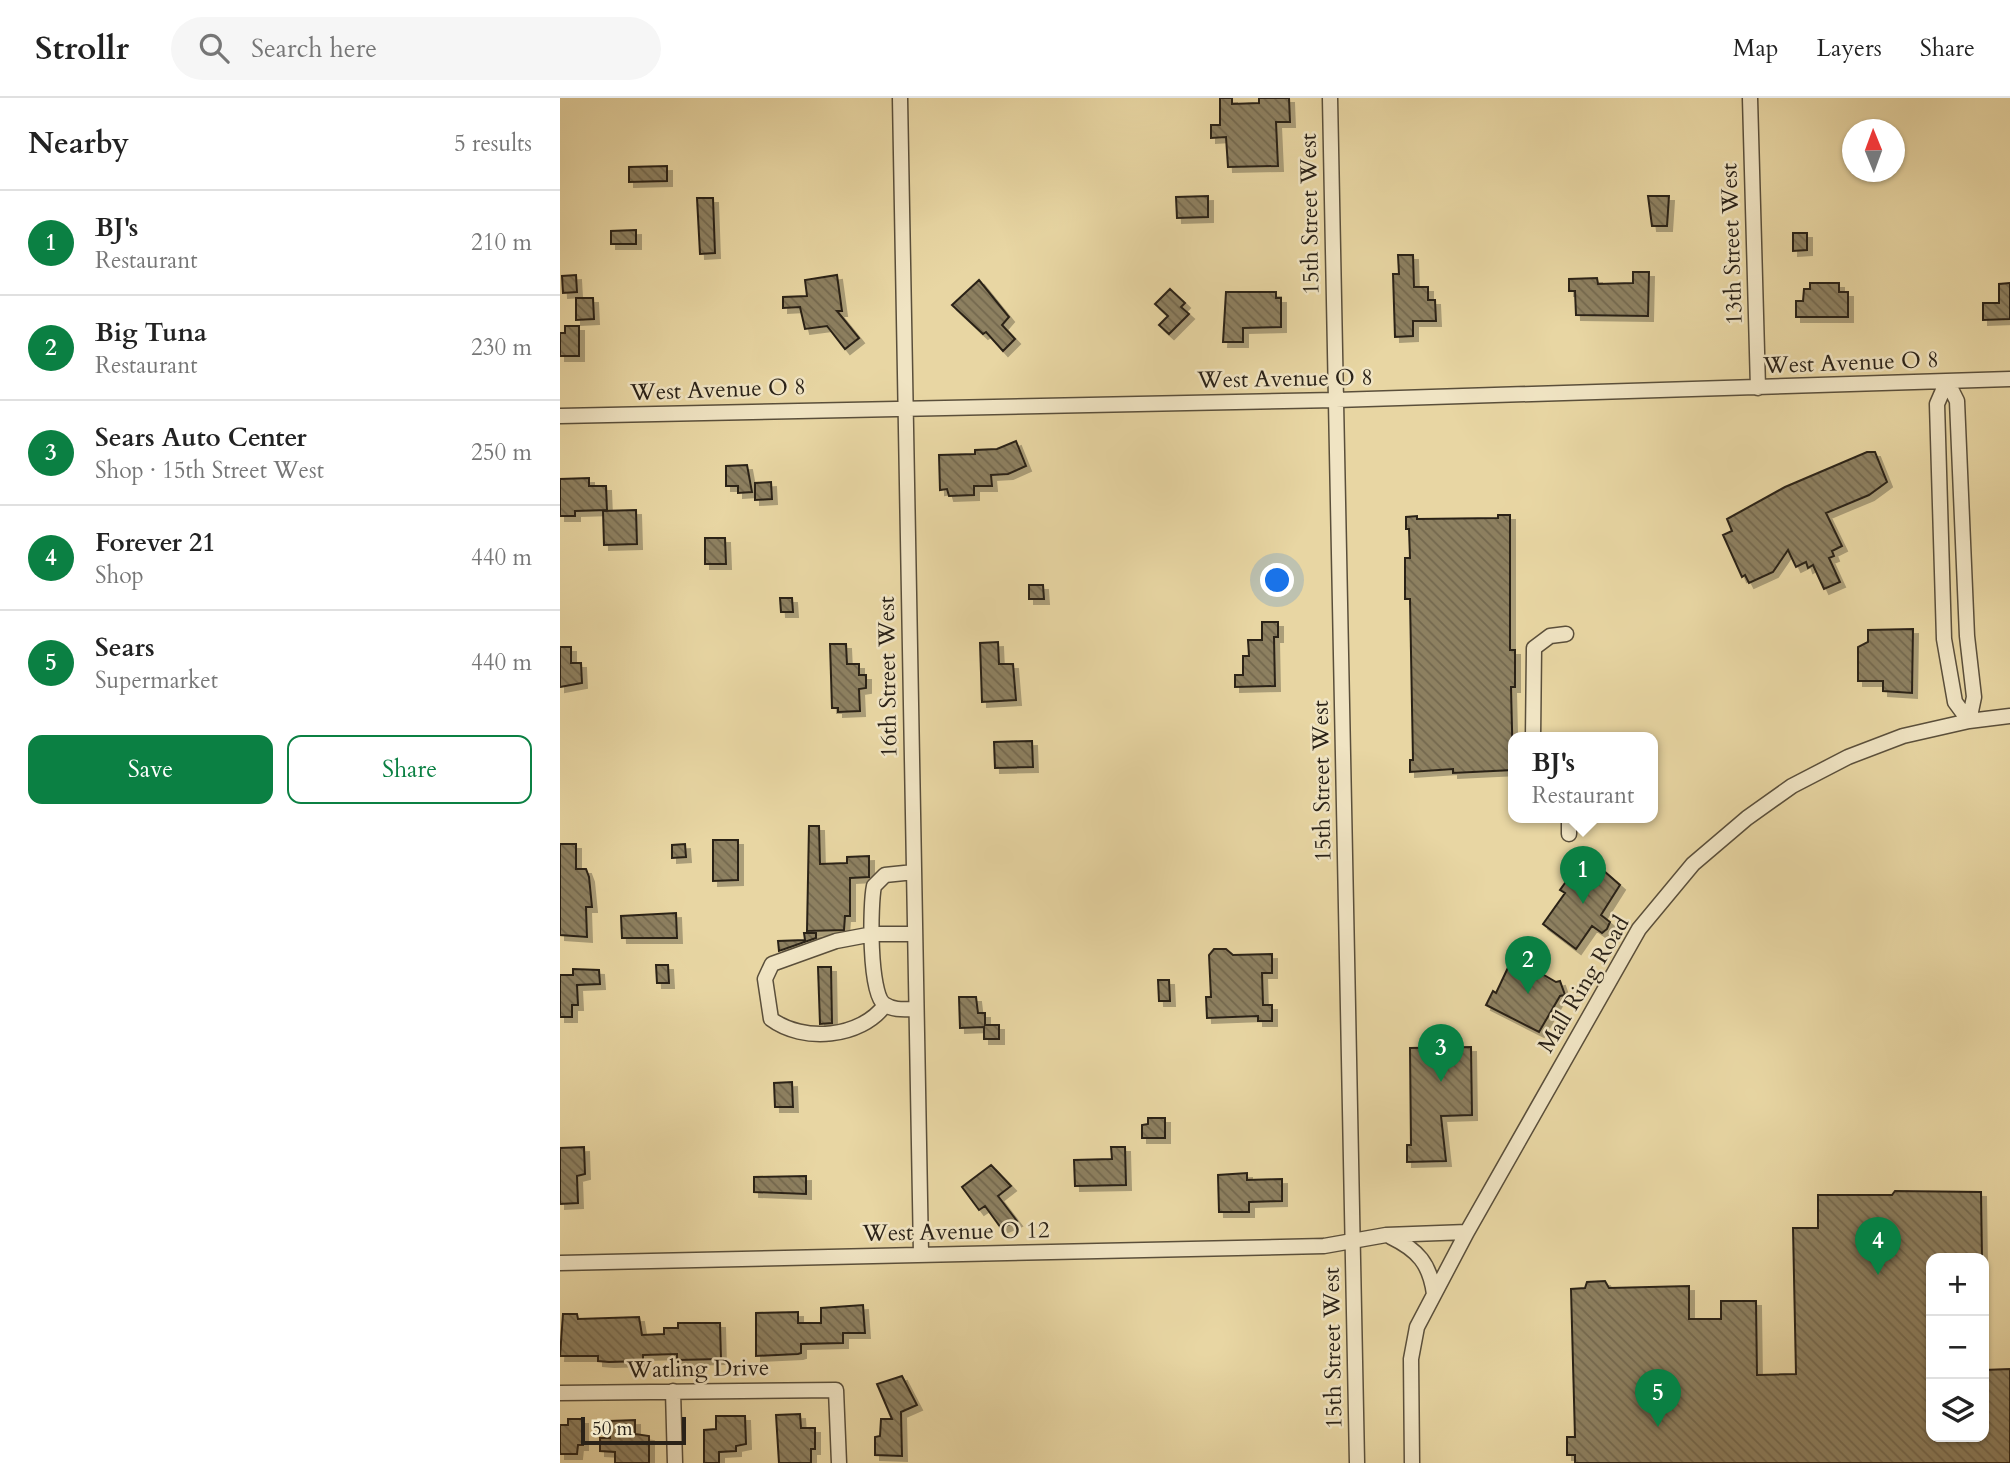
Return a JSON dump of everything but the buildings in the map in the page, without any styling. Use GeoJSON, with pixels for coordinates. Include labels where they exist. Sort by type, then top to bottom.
{"type":"FeatureCollection","features":[{"type":"Feature","properties":{"kind":"street","name":"16th Street West"},"geometry":{"type":"LineString","coordinates":[[900,98],[921,1254]]}},
{"type":"Feature","properties":{"kind":"street","name":"15th Street West"},"geometry":{"type":"LineString","coordinates":[[1330,98],[1357,1463]]}},
{"type":"Feature","properties":{"kind":"street","name":"13th Street West"},"geometry":{"type":"LineString","coordinates":[[1750,98],[1758,388]]}},
{"type":"Feature","properties":{"kind":"street","name":"West Avenue O 8"},"geometry":{"type":"LineString","coordinates":[[560,416],[1336,400],[2010,379]]}},
{"type":"Feature","properties":{"kind":"street"},"geometry":{"type":"LineString","coordinates":[[1947,381],[1937,404],[1944,639],[1955,702],[1969,721]]}},
{"type":"Feature","properties":{"kind":"street"},"geometry":{"type":"LineString","coordinates":[[1947,381],[1956,401],[1967,636],[1974,697],[1969,721]]}},
{"type":"Feature","properties":{"kind":"street"},"geometry":{"type":"LineString","coordinates":[[1533,732],[1534,648],[1550,636],[1566,634]]}},
{"type":"Feature","properties":{"kind":"street","name":"Mall Ring Road"},"geometry":{"type":"LineString","coordinates":[[1412,1463],[1411,1350],[1417,1327],[1467,1232],[1639,929],[1693,864],[1758,810],[1831,766],[1903,736],[1969,721],[2010,716]]}},
{"type":"Feature","properties":{"kind":"street"},"geometry":{"type":"LineString","coordinates":[[1569,823],[1569,834]]}},
{"type":"Feature","properties":{"kind":"street"},"geometry":{"type":"LineString","coordinates":[[914,872],[885,875],[874,886],[873,934],[876,990],[885,1005],[895,1009],[916,1009]]}},
{"type":"Feature","properties":{"kind":"street"},"geometry":{"type":"LineString","coordinates":[[885,1005],[870,1022],[824,1033],[792,1032],[771,1019],[765,979],[772,964],[836,941],[873,934],[915,934]]}},
{"type":"Feature","properties":{"kind":"street","name":"West Avenue O 12"},"geometry":{"type":"LineString","coordinates":[[560,1263],[1324,1246],[1353,1238],[1467,1232]]}},
{"type":"Feature","properties":{"kind":"street"},"geometry":{"type":"LineString","coordinates":[[1386,1235],[1409,1245],[1424,1260],[1432,1276],[1434,1294]]}},
{"type":"Feature","properties":{"kind":"street","name":"Watling Drive"},"geometry":{"type":"LineString","coordinates":[[560,1393],[836,1390],[839,1463]]}},
{"type":"Feature","properties":{"kind":"street"},"geometry":{"type":"LineString","coordinates":[[673,1391],[675,1463]]}},
{"type":"Feature","properties":{"kind":"place","name":"BJ's"},"geometry":{"type":"Point","coordinates":[1583,904]}},
{"type":"Feature","properties":{"kind":"place","name":"Big Tuna"},"geometry":{"type":"Point","coordinates":[1528,994]}},
{"type":"Feature","properties":{"kind":"place","name":"Sears Auto Center"},"geometry":{"type":"Point","coordinates":[1441,1082]}},
{"type":"Feature","properties":{"kind":"place","name":"Forever 21"},"geometry":{"type":"Point","coordinates":[1878,1275]}},
{"type":"Feature","properties":{"kind":"place","name":"Sears"},"geometry":{"type":"Point","coordinates":[1658,1427]}}]}
